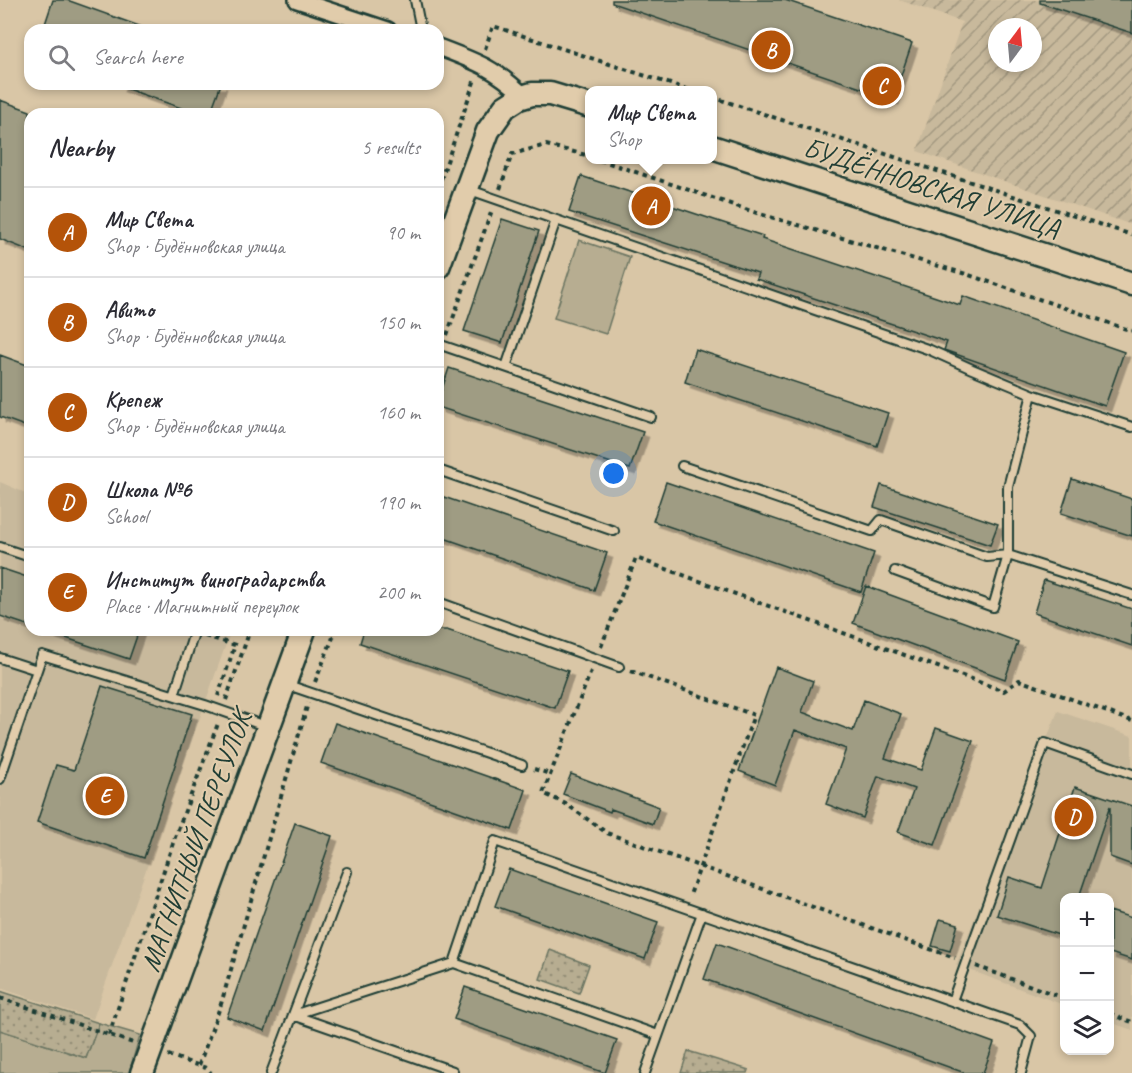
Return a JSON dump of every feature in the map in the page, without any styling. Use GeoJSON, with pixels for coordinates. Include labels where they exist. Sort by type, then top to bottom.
{"type":"FeatureCollection","features":[{"type":"Feature","properties":{"kind":"main road"},"geometry":{"type":"LineString","coordinates":[[444,251],[488,131],[505,107],[532,94],[550,94],[585,104]]}},
{"type":"Feature","properties":{"kind":"main road","name":"БУДЁННОВСКАЯ УЛИЦА"},"geometry":{"type":"LineString","coordinates":[[717,149],[1132,284]]}},
{"type":"Feature","properties":{"kind":"main road","name":"МАГНИТНЫЙ ПЕРЕУЛОК"},"geometry":{"type":"LineString","coordinates":[[142,1073],[302,636]]}},
{"type":"Feature","properties":{"kind":"street"},"geometry":{"type":"LineString","coordinates":[[297,0],[370,24]]}},
{"type":"Feature","properties":{"kind":"street"},"geometry":{"type":"LineString","coordinates":[[444,49],[480,63],[505,78],[524,96]]}},
{"type":"Feature","properties":{"kind":"lane"},"geometry":{"type":"LineString","coordinates":[[415,0],[420,24]]}},
{"type":"Feature","properties":{"kind":"lane"},"geometry":{"type":"LineString","coordinates":[[467,189],[930,350],[1032,394],[1132,427]]}},
{"type":"Feature","properties":{"kind":"lane"},"geometry":{"type":"LineString","coordinates":[[506,367],[556,219]]}},
{"type":"Feature","properties":{"kind":"lane"},"geometry":{"type":"LineString","coordinates":[[444,346],[651,417]]}},
{"type":"Feature","properties":{"kind":"lane"},"geometry":{"type":"LineString","coordinates":[[895,571],[993,607],[1008,555],[1008,488],[1032,394]]}},
{"type":"Feature","properties":{"kind":"lane"},"geometry":{"type":"LineString","coordinates":[[682,466],[872,531],[881,520],[987,557],[1008,555],[1132,595]]}},
{"type":"Feature","properties":{"kind":"lane"},"geometry":{"type":"LineString","coordinates":[[444,472],[614,531]]}},
{"type":"Feature","properties":{"kind":"lane"},"geometry":{"type":"LineString","coordinates":[[0,546],[24,556]]}},
{"type":"Feature","properties":{"kind":"lane"},"geometry":{"type":"LineString","coordinates":[[444,604],[619,667]]}},
{"type":"Feature","properties":{"kind":"lane"},"geometry":{"type":"LineString","coordinates":[[174,695],[192,636]]}},
{"type":"Feature","properties":{"kind":"lane"},"geometry":{"type":"LineString","coordinates":[[0,779],[42,655],[174,695],[268,727]]}},
{"type":"Feature","properties":{"kind":"lane"},"geometry":{"type":"LineString","coordinates":[[0,658],[37,670]]}},
{"type":"Feature","properties":{"kind":"lane"},"geometry":{"type":"LineString","coordinates":[[284,684],[522,765]]}},
{"type":"Feature","properties":{"kind":"lane"},"geometry":{"type":"LineString","coordinates":[[952,1001],[1045,743],[1132,774]]}},
{"type":"Feature","properties":{"kind":"lane"},"geometry":{"type":"LineString","coordinates":[[454,963],[495,841],[1020,1025],[1031,1036],[1021,1073]]}},
{"type":"Feature","properties":{"kind":"lane"},"geometry":{"type":"LineString","coordinates":[[271,1073],[347,872]]}},
{"type":"Feature","properties":{"kind":"lane"},"geometry":{"type":"LineString","coordinates":[[645,1073],[702,913]]}},
{"type":"Feature","properties":{"kind":"lane"},"geometry":{"type":"LineString","coordinates":[[293,1015],[454,963],[658,1035]]}},
{"type":"Feature","properties":{"kind":"lane"},"geometry":{"type":"LineString","coordinates":[[293,1015],[453,1071],[452,1073]]}},
{"type":"Feature","properties":{"kind":"path"},"geometry":{"type":"LineString","coordinates":[[717,99],[1132,235]]}},
{"type":"Feature","properties":{"kind":"path"},"geometry":{"type":"LineString","coordinates":[[444,337],[512,154],[546,145],[585,155]]}},
{"type":"Feature","properties":{"kind":"path"},"geometry":{"type":"LineString","coordinates":[[614,164],[759,214],[966,274],[1132,331]]}},
{"type":"Feature","properties":{"kind":"path"},"geometry":{"type":"LineString","coordinates":[[1060,996],[608,833],[566,804],[543,794],[636,558],[1004,691],[1019,681],[1132,722]]}},
{"type":"Feature","properties":{"kind":"path"},"geometry":{"type":"LineString","coordinates":[[209,636],[236,645],[218,710]]}},
{"type":"Feature","properties":{"kind":"path"},"geometry":{"type":"LineString","coordinates":[[109,1035],[218,710],[248,636]]}},
{"type":"Feature","properties":{"kind":"path"},"geometry":{"type":"LineString","coordinates":[[199,1065],[231,970],[311,693],[334,636]]}},
{"type":"Feature","properties":{"kind":"path"},"geometry":{"type":"LineString","coordinates":[[619,667],[754,715],[686,908]]}},
{"type":"Feature","properties":{"kind":"path"},"geometry":{"type":"LineString","coordinates":[[0,998],[199,1065],[211,1073]]}},
{"type":"Feature","properties":{"kind":"path"},"geometry":{"type":"LineString","coordinates":[[1114,1015],[1132,1022]]}},
{"type":"Feature","properties":{"kind":"shaded area"},"geometry":{"type":"Polygon","coordinates":[[[899,0],[1132,0],[1132,225],[917,151],[962,22],[899,0]]]}},
{"type":"Feature","properties":{"kind":"shaded area"},"geometry":{"type":"Polygon","coordinates":[[[579,240],[630,257],[606,334],[554,318],[579,240]]]}},
{"type":"Feature","properties":{"kind":"shaded area"},"geometry":{"type":"Polygon","coordinates":[[[0,482],[24,492],[24,636],[229,636],[93,1019],[0,988],[0,482]]]}},
{"type":"Feature","properties":{"kind":"shaded area"},"geometry":{"type":"Polygon","coordinates":[[[1058,711],[1132,736],[1132,1030],[1114,1023],[1114,893],[1060,893],[1060,1004],[956,965],[1058,711]]]}},
{"type":"Feature","properties":{"kind":"shaded area"},"geometry":{"type":"Polygon","coordinates":[[[550,950],[589,965],[579,993],[540,979],[550,950]]]}},
{"type":"Feature","properties":{"kind":"shaded area"},"geometry":{"type":"Polygon","coordinates":[[[0,991],[99,1023],[86,1058],[0,1030],[0,991]]]}},
{"type":"Feature","properties":{"kind":"shaded area"},"geometry":{"type":"Polygon","coordinates":[[[99,1023],[140,1035],[129,1073],[0,1073],[0,1030],[86,1058],[99,1023]]]}},
{"type":"Feature","properties":{"kind":"shaded area"},"geometry":{"type":"Polygon","coordinates":[[[688,1051],[749,1070],[748,1073],[681,1073],[688,1051]]]}},
{"type":"Feature","properties":{"kind":"building"},"geometry":{"type":"Polygon","coordinates":[[[53,0],[67,0],[134,24],[45,24],[53,0]]]}},
{"type":"Feature","properties":{"kind":"building"},"geometry":{"type":"Polygon","coordinates":[[[612,0],[785,0],[912,43],[893,99],[612,3],[612,0]]]}},
{"type":"Feature","properties":{"kind":"building"},"geometry":{"type":"Polygon","coordinates":[[[1040,0],[1132,0],[1132,33],[1040,3],[1040,0]]]}},
{"type":"Feature","properties":{"kind":"building"},"geometry":{"type":"Polygon","coordinates":[[[130,90],[219,90],[212,108],[181,108],[130,90]]]}},
{"type":"Feature","properties":{"kind":"building"},"geometry":{"type":"Polygon","coordinates":[[[0,100],[24,109],[24,249],[0,239],[0,100]]]}},
{"type":"Feature","properties":{"kind":"building"},"geometry":{"type":"Polygon","coordinates":[[[581,176],[763,236],[762,239],[960,305],[963,296],[1124,352],[1105,406],[944,350],[947,342],[756,279],[758,273],[569,212],[581,176]]]}},
{"type":"Feature","properties":{"kind":"building"},"geometry":{"type":"Polygon","coordinates":[[[502,219],[539,231],[502,343],[464,331],[502,219]]]}},
{"type":"Feature","properties":{"kind":"building"},"geometry":{"type":"Polygon","coordinates":[[[695,349],[888,413],[877,446],[685,382],[695,349]]]}},
{"type":"Feature","properties":{"kind":"building"},"geometry":{"type":"Polygon","coordinates":[[[0,355],[24,364],[24,426],[0,417],[0,355]]]}},
{"type":"Feature","properties":{"kind":"building"},"geometry":{"type":"Polygon","coordinates":[[[449,368],[643,432],[630,469],[444,409],[444,383],[449,368]]]}},
{"type":"Feature","properties":{"kind":"building"},"geometry":{"type":"Polygon","coordinates":[[[1072,479],[1132,499],[1132,536],[1061,513],[1072,479]]]}},
{"type":"Feature","properties":{"kind":"building"},"geometry":{"type":"Polygon","coordinates":[[[666,482],[874,553],[861,592],[653,521],[666,482]]]}},
{"type":"Feature","properties":{"kind":"building"},"geometry":{"type":"Polygon","coordinates":[[[881,485],[998,524],[990,545],[874,507],[881,485]]]}},
{"type":"Feature","properties":{"kind":"building"},"geometry":{"type":"Polygon","coordinates":[[[444,497],[607,553],[594,590],[444,538],[444,497]]]}},
{"type":"Feature","properties":{"kind":"building"},"geometry":{"type":"Polygon","coordinates":[[[0,568],[24,576],[24,624],[0,616],[0,568]]]}},
{"type":"Feature","properties":{"kind":"building"},"geometry":{"type":"Polygon","coordinates":[[[1044,580],[1132,609],[1132,646],[1034,613],[1044,580]]]}},
{"type":"Feature","properties":{"kind":"building"},"geometry":{"type":"Polygon","coordinates":[[[866,586],[1018,642],[1005,679],[853,623],[866,586]]]}},
{"type":"Feature","properties":{"kind":"building"},"geometry":{"type":"Polygon","coordinates":[[[444,630],[447,630],[568,671],[555,708],[360,643],[362,636],[444,636],[444,630]]]}},
{"type":"Feature","properties":{"kind":"building"},"geometry":{"type":"Polygon","coordinates":[[[60,636],[137,636],[129,659],[60,636]]]}},
{"type":"Feature","properties":{"kind":"building"},"geometry":{"type":"Polygon","coordinates":[[[776,667],[813,681],[802,712],[853,731],[864,700],[901,714],[885,758],[921,770],[936,728],[973,741],[935,845],[898,832],[914,789],[878,776],[863,818],[826,804],[846,749],[795,730],[775,785],[739,771],[776,667]]]}},
{"type":"Feature","properties":{"kind":"building"},"geometry":{"type":"Polygon","coordinates":[[[102,686],[192,714],[144,858],[37,822],[56,765],[74,770],[102,686]]]}},
{"type":"Feature","properties":{"kind":"building"},"geometry":{"type":"Polygon","coordinates":[[[335,723],[526,790],[512,830],[321,763],[335,723]]]}},
{"type":"Feature","properties":{"kind":"building"},"geometry":{"type":"Polygon","coordinates":[[[571,774],[659,807],[653,824],[611,809],[610,812],[563,794],[571,774]]]}},
{"type":"Feature","properties":{"kind":"building"},"geometry":{"type":"Polygon","coordinates":[[[1075,787],[1132,806],[1132,865],[1110,857],[1110,806],[1080,893],[1060,893],[1060,935],[997,915],[1009,877],[1042,888],[1075,787]]]}},
{"type":"Feature","properties":{"kind":"building"},"geometry":{"type":"Polygon","coordinates":[[[295,823],[332,836],[265,1031],[227,1017],[295,823]]]}},
{"type":"Feature","properties":{"kind":"building"},"geometry":{"type":"Polygon","coordinates":[[[509,869],[658,922],[645,959],[495,906],[509,869]]]}},
{"type":"Feature","properties":{"kind":"building"},"geometry":{"type":"Polygon","coordinates":[[[1114,912],[1132,918],[1132,960],[1114,954],[1114,912]]]}},
{"type":"Feature","properties":{"kind":"building"},"geometry":{"type":"Polygon","coordinates":[[[940,919],[958,924],[950,951],[932,946],[940,919]]]}},
{"type":"Feature","properties":{"kind":"building"},"geometry":{"type":"Polygon","coordinates":[[[717,943],[994,1043],[983,1073],[965,1073],[704,979],[717,943]]]}},
{"type":"Feature","properties":{"kind":"building"},"geometry":{"type":"Polygon","coordinates":[[[465,987],[617,1040],[605,1073],[454,1019],[465,987]]]}},
{"type":"Feature","properties":{"kind":"place","name":"Авито"},"geometry":{"type":"Point","coordinates":[771,50]}},
{"type":"Feature","properties":{"kind":"place","name":"Крепеж"},"geometry":{"type":"Point","coordinates":[882,86]}},
{"type":"Feature","properties":{"kind":"place","name":"Мир Света"},"geometry":{"type":"Point","coordinates":[651,206]}},
{"type":"Feature","properties":{"kind":"place","name":"Институт виноградарства"},"geometry":{"type":"Point","coordinates":[105,796]}},
{"type":"Feature","properties":{"kind":"place","name":"Школа №6"},"geometry":{"type":"Point","coordinates":[1074,817]}}]}
